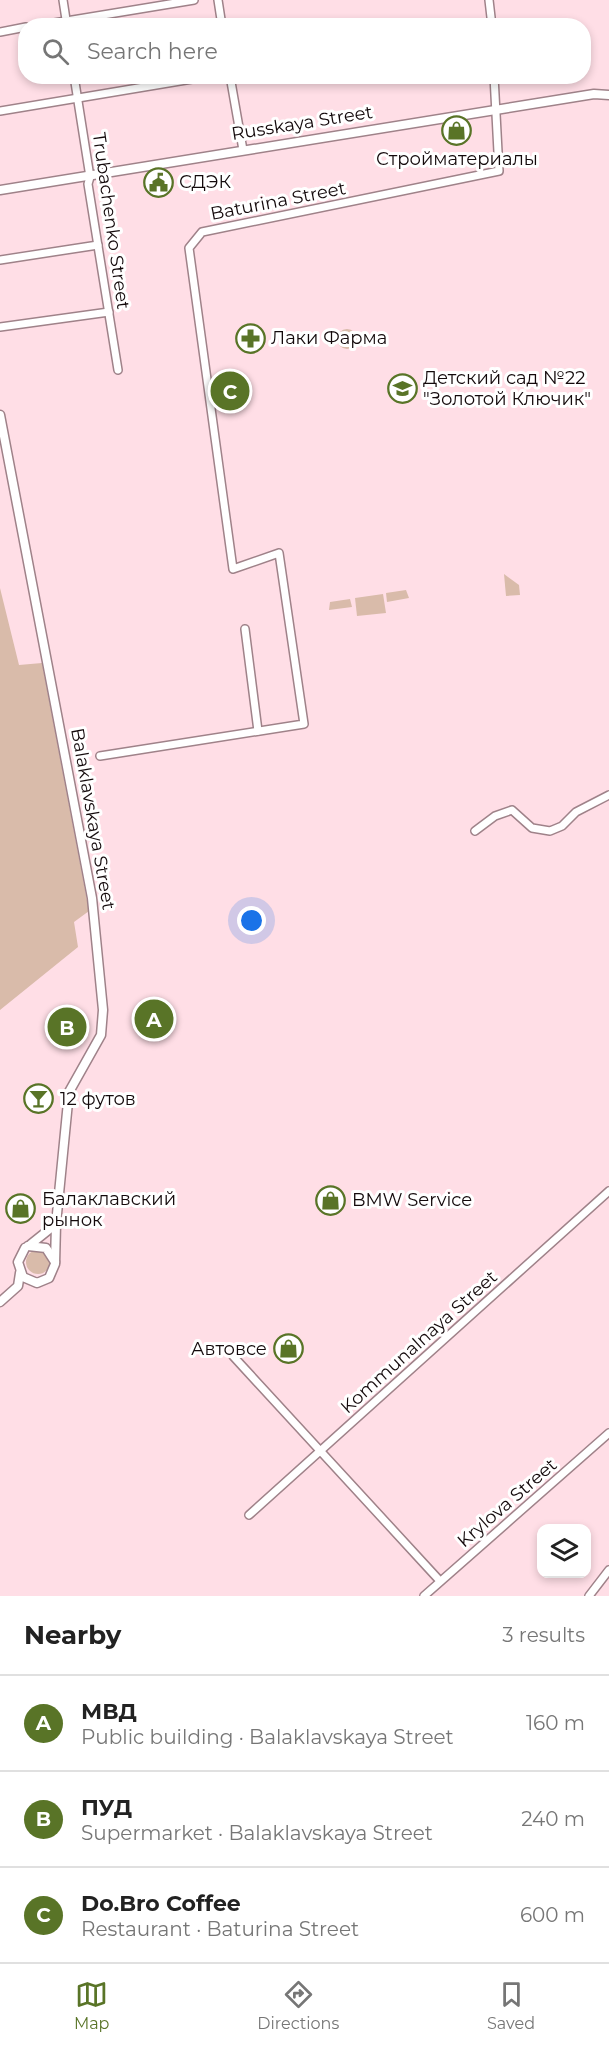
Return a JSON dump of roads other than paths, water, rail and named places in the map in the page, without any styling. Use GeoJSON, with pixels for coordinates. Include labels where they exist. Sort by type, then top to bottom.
{"type":"FeatureCollection","features":[{"type":"Feature","properties":{"kind":"main road","name":"Russkaya Street"},"geometry":{"type":"LineString","coordinates":[[0,190],[90,177],[496,108],[594,94],[609,95]]}},
{"type":"Feature","properties":{"kind":"main road","name":"Balaklavskaya Street"},"geometry":{"type":"LineString","coordinates":[[0,415],[92,898],[103,1010],[101,1035],[69,1092],[56,1224],[55,1264]]}},
{"type":"Feature","properties":{"kind":"main road"},"geometry":{"type":"LineString","coordinates":[[18,1286],[20,1273],[18,1258],[26,1247],[56,1224]]}},
{"type":"Feature","properties":{"kind":"main road"},"geometry":{"type":"LineString","coordinates":[[0,1302],[18,1286],[29,1281],[41,1282],[49,1278],[55,1264],[46,1248],[26,1247]]}},
{"type":"Feature","properties":{"kind":"main road"},"geometry":{"type":"LineString","coordinates":[[20,1273],[29,1281]]}},
{"type":"Feature","properties":{"kind":"street"},"geometry":{"type":"LineString","coordinates":[[63,0],[65,18]]}},
{"type":"Feature","properties":{"kind":"street"},"geometry":{"type":"LineString","coordinates":[[94,18],[194,0]]}},
{"type":"Feature","properties":{"kind":"street"},"geometry":{"type":"LineString","coordinates":[[218,0],[221,18]]}},
{"type":"Feature","properties":{"kind":"street"},"geometry":{"type":"LineString","coordinates":[[489,0],[491,18]]}},
{"type":"Feature","properties":{"kind":"street"},"geometry":{"type":"LineString","coordinates":[[0,32],[18,29]]}},
{"type":"Feature","properties":{"kind":"street","name":"Trubachenko Street"},"geometry":{"type":"LineString","coordinates":[[75,84],[90,177],[88,184],[118,370]]}},
{"type":"Feature","properties":{"kind":"street"},"geometry":{"type":"LineString","coordinates":[[0,111],[164,84]]}},
{"type":"Feature","properties":{"kind":"street"},"geometry":{"type":"LineString","coordinates":[[231,84],[243,150]]}},
{"type":"Feature","properties":{"kind":"street","name":"Baturina Street"},"geometry":{"type":"LineString","coordinates":[[258,731],[304,724],[283,568],[279,553],[233,568],[189,248],[202,232],[499,171],[495,84]]}},
{"type":"Feature","properties":{"kind":"street"},"geometry":{"type":"LineString","coordinates":[[0,260],[98,245]]}},
{"type":"Feature","properties":{"kind":"street"},"geometry":{"type":"LineString","coordinates":[[0,327],[109,312]]}},
{"type":"Feature","properties":{"kind":"street"},"geometry":{"type":"LineString","coordinates":[[100,756],[258,731],[245,629]]}},
{"type":"Feature","properties":{"kind":"street"},"geometry":{"type":"LineString","coordinates":[[475,831],[495,816],[512,810],[532,828],[550,831],[562,826],[576,812],[609,795]]}},
{"type":"Feature","properties":{"kind":"street","name":"Kommunalnaya Street"},"geometry":{"type":"LineString","coordinates":[[249,1515],[609,1191]]}},
{"type":"Feature","properties":{"kind":"street"},"geometry":{"type":"LineString","coordinates":[[233,1356],[440,1581]]}},
{"type":"Feature","properties":{"kind":"street","name":"Krylova Street"},"geometry":{"type":"LineString","coordinates":[[424,1596],[609,1433]]}},
{"type":"Feature","properties":{"kind":"street"},"geometry":{"type":"LineString","coordinates":[[589,1596],[609,1570]]}},
{"type":"Feature","properties":{"kind":"place","name":"Стройматериалы"},"geometry":{"type":"Point","coordinates":[457,130]}},
{"type":"Feature","properties":{"kind":"place","name":"СДЭК"},"geometry":{"type":"Point","coordinates":[158,182]}},
{"type":"Feature","properties":{"kind":"place","name":"Лаки Фарма"},"geometry":{"type":"Point","coordinates":[250,338]}},
{"type":"Feature","properties":{"kind":"place","name":"Детский сад №22 \"Золотой Ключик\""},"geometry":{"type":"Point","coordinates":[402,388]}},
{"type":"Feature","properties":{"kind":"place","name":"Do.Bro Coffee"},"geometry":{"type":"Point","coordinates":[230,391]}},
{"type":"Feature","properties":{"kind":"place","name":"МВД"},"geometry":{"type":"Point","coordinates":[154,1019]}},
{"type":"Feature","properties":{"kind":"place","name":"ПУД"},"geometry":{"type":"Point","coordinates":[67,1027]}},
{"type":"Feature","properties":{"kind":"place","name":"12 футов"},"geometry":{"type":"Point","coordinates":[39,1099]}},
{"type":"Feature","properties":{"kind":"place","name":"BMW Service"},"geometry":{"type":"Point","coordinates":[331,1200]}},
{"type":"Feature","properties":{"kind":"place","name":"Балаклавский рынок"},"geometry":{"type":"Point","coordinates":[21,1209]}},
{"type":"Feature","properties":{"kind":"place","name":"Автовсе"},"geometry":{"type":"Point","coordinates":[288,1349]}}]}
